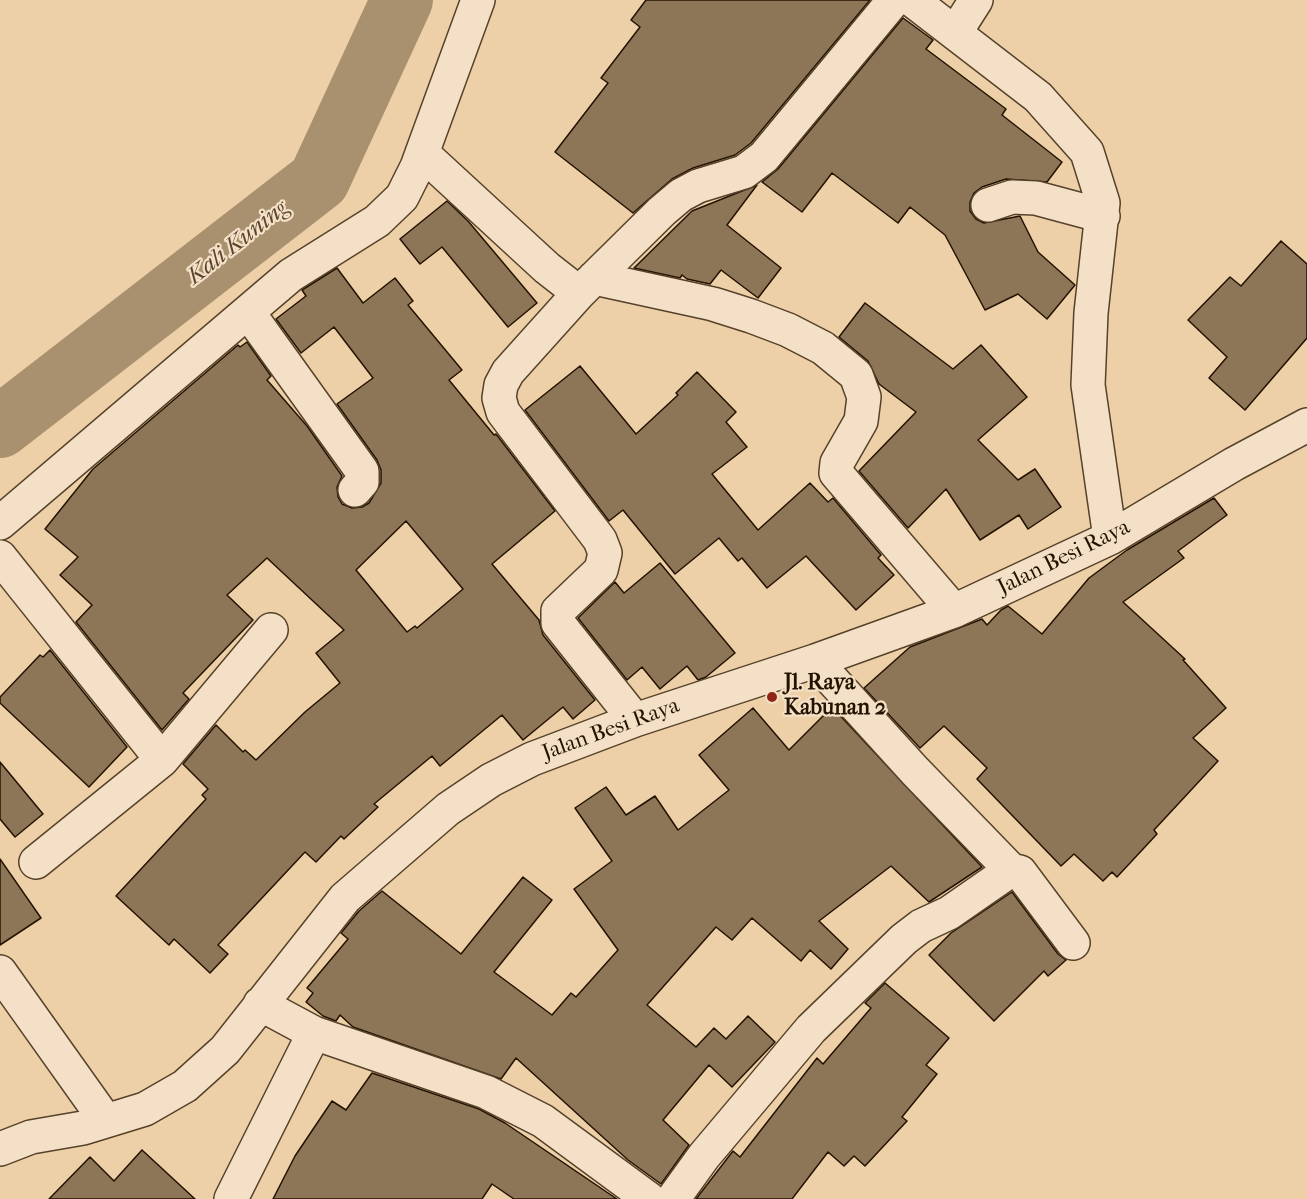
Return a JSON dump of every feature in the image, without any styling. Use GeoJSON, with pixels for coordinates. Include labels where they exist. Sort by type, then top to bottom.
{"type":"FeatureCollection","features":[{"type":"Feature","properties":{"kind":"street"},"geometry":{"type":"LineString","coordinates":[[0,523],[291,275],[377,221],[402,197],[422,153],[478,0]]}},
{"type":"Feature","properties":{"kind":"street"},"geometry":{"type":"LineString","coordinates":[[635,720],[558,623],[558,611],[601,570],[605,553],[600,540],[503,412],[499,398],[501,385],[508,372],[586,286],[681,195],[698,186],[744,172],[764,157],[894,0]]}},
{"type":"Feature","properties":{"kind":"street"},"geometry":{"type":"LineString","coordinates":[[912,0],[1038,97],[1088,152],[1103,203],[1091,313],[1088,385],[1110,538]]}},
{"type":"Feature","properties":{"kind":"street"},"geometry":{"type":"LineString","coordinates":[[955,33],[976,0]]}},
{"type":"Feature","properties":{"kind":"street"},"geometry":{"type":"LineString","coordinates":[[422,153],[546,268],[586,286],[713,304],[751,316],[788,330],[823,348],[856,375],[864,396],[861,421],[837,463],[836,473],[954,611]]}},
{"type":"Feature","properties":{"kind":"street"},"geometry":{"type":"LineString","coordinates":[[988,205],[1012,197],[1036,198],[1103,216]]}},
{"type":"Feature","properties":{"kind":"street"},"geometry":{"type":"LineString","coordinates":[[248,312],[362,471],[362,482],[356,490]]}},
{"type":"Feature","properties":{"kind":"street","name":"Jalan Besi Raya"},"geometry":{"type":"LineString","coordinates":[[0,1149],[31,1137],[83,1128],[145,1109],[185,1086],[225,1050],[345,898],[448,809],[491,780],[532,759],[635,720],[815,661],[954,611],[1110,538],[1234,464],[1307,425]]}},
{"type":"Feature","properties":{"kind":"street"},"geometry":{"type":"LineString","coordinates":[[0,557],[162,760]]}},
{"type":"Feature","properties":{"kind":"street"},"geometry":{"type":"LineString","coordinates":[[36,862],[162,760],[271,630]]}},
{"type":"Feature","properties":{"kind":"street"},"geometry":{"type":"LineString","coordinates":[[815,661],[915,771],[1011,870],[1020,872],[1072,943]]}},
{"type":"Feature","properties":{"kind":"street"},"geometry":{"type":"LineString","coordinates":[[673,1199],[704,1156],[811,1029],[904,939],[921,926],[949,913],[1011,870]]}},
{"type":"Feature","properties":{"kind":"street"},"geometry":{"type":"LineString","coordinates":[[0,972],[106,1121]]}},
{"type":"Feature","properties":{"kind":"street"},"geometry":{"type":"LineString","coordinates":[[260,1004],[314,1033],[486,1092],[543,1121],[649,1199]]}},
{"type":"Feature","properties":{"kind":"street"},"geometry":{"type":"LineString","coordinates":[[231,1199],[314,1033]]}},
{"type":"Feature","properties":{"kind":"building"},"geometry":{"type":"Polygon","coordinates":[[[646,0],[870,0],[751,143],[735,155],[693,168],[672,179],[633,213],[555,152],[608,83],[601,78],[640,27],[631,20],[646,0]]]}},
{"type":"Feature","properties":{"kind":"building"},"geometry":{"type":"Polygon","coordinates":[[[903,18],[933,40],[926,49],[1006,109],[1002,115],[1062,162],[1047,182],[1006,179],[982,187],[974,193],[970,202],[970,211],[976,219],[984,223],[1020,216],[1038,252],[1075,285],[1047,319],[1018,294],[985,310],[945,235],[910,207],[898,223],[832,173],[802,212],[762,182],[778,169],[903,18]]]}},
{"type":"Feature","properties":{"kind":"building"},"geometry":{"type":"Polygon","coordinates":[[[757,185],[727,225],[781,268],[758,298],[721,270],[710,284],[687,279],[682,275],[680,278],[634,268],[692,211],[757,185]]]}},
{"type":"Feature","properties":{"kind":"building"},"geometry":{"type":"Polygon","coordinates":[[[447,201],[468,221],[537,303],[508,327],[442,247],[420,264],[400,239],[447,201]]]}},
{"type":"Feature","properties":{"kind":"building"},"geometry":{"type":"Polygon","coordinates":[[[1281,241],[1307,264],[1307,338],[1245,410],[1209,378],[1227,357],[1188,320],[1230,277],[1241,286],[1281,241]]]}},
{"type":"Feature","properties":{"kind":"building"},"geometry":{"type":"Polygon","coordinates":[[[337,268],[363,303],[395,278],[413,301],[408,305],[462,370],[449,380],[494,435],[496,434],[555,511],[492,564],[539,620],[543,635],[595,700],[573,719],[563,707],[523,740],[502,715],[440,766],[432,756],[374,804],[378,807],[344,839],[341,836],[316,862],[305,852],[218,945],[228,954],[210,973],[174,939],[169,945],[116,896],[206,799],[202,795],[208,789],[183,764],[216,725],[243,752],[245,750],[256,760],[305,712],[340,683],[316,653],[344,630],[267,558],[227,595],[253,620],[183,693],[189,699],[162,730],[76,622],[92,605],[60,575],[78,557],[45,529],[93,469],[238,345],[240,347],[247,342],[271,376],[267,380],[307,426],[342,476],[337,487],[338,497],[342,504],[352,508],[362,507],[369,503],[381,483],[381,470],[377,460],[337,404],[373,378],[334,327],[301,353],[276,319],[306,296],[302,290],[337,268]],[[406,521],[356,570],[407,632],[415,626],[417,628],[463,589],[406,521]]]}},
{"type":"Feature","properties":{"kind":"building"},"geometry":{"type":"Polygon","coordinates":[[[865,303],[953,369],[981,345],[1027,397],[978,440],[1018,480],[1035,469],[1061,507],[1028,529],[1019,515],[980,540],[946,489],[908,528],[859,471],[916,412],[879,384],[868,361],[839,337],[865,303]]]}},
{"type":"Feature","properties":{"kind":"building"},"geometry":{"type":"Polygon","coordinates":[[[580,366],[636,434],[678,395],[676,393],[697,372],[736,412],[726,422],[747,447],[712,474],[758,530],[810,483],[828,502],[833,498],[881,555],[878,558],[894,575],[856,610],[806,556],[767,588],[742,558],[738,561],[719,538],[675,574],[623,510],[609,521],[525,410],[580,366]]]}},
{"type":"Feature","properties":{"kind":"building"},"geometry":{"type":"Polygon","coordinates":[[[1214,498],[1227,515],[1178,551],[1184,558],[1123,602],[1185,659],[1183,660],[1226,708],[1193,738],[1218,761],[1154,830],[1157,834],[1117,877],[1112,872],[1103,881],[1074,854],[1061,866],[977,779],[987,768],[944,726],[920,748],[864,688],[910,647],[982,619],[987,625],[1008,606],[1042,634],[1089,578],[1127,550],[1214,498]]]}},
{"type":"Feature","properties":{"kind":"building"},"geometry":{"type":"Polygon","coordinates":[[[660,563],[735,653],[706,677],[698,680],[687,666],[660,689],[642,667],[627,680],[578,618],[615,582],[624,593],[660,563]]]}},
{"type":"Feature","properties":{"kind":"building"},"geometry":{"type":"Polygon","coordinates":[[[50,650],[127,747],[89,787],[0,703],[0,697],[40,655],[43,657],[50,650]]]}},
{"type":"Feature","properties":{"kind":"building"},"geometry":{"type":"Polygon","coordinates":[[[832,707],[982,867],[929,902],[891,866],[819,921],[848,949],[831,969],[810,950],[801,961],[752,918],[732,940],[716,927],[647,1005],[696,1047],[714,1028],[726,1039],[748,1016],[775,1042],[732,1087],[709,1065],[663,1120],[689,1145],[661,1184],[628,1160],[516,1058],[501,1079],[353,1027],[340,1015],[336,1021],[323,1016],[306,1002],[313,993],[307,988],[348,939],[341,933],[359,911],[382,891],[461,954],[523,877],[552,900],[494,972],[552,1015],[571,993],[576,997],[618,950],[574,889],[612,861],[575,808],[606,787],[626,815],[655,796],[678,830],[729,790],[699,755],[753,708],[789,750],[832,707]]]}},
{"type":"Feature","properties":{"kind":"building"},"geometry":{"type":"Polygon","coordinates":[[[0,762],[43,814],[15,837],[0,819],[0,762]]]}},
{"type":"Feature","properties":{"kind":"building"},"geometry":{"type":"Polygon","coordinates":[[[0,859],[41,918],[0,945],[0,859]]]}},
{"type":"Feature","properties":{"kind":"building"},"geometry":{"type":"Polygon","coordinates":[[[1012,892],[1058,954],[1066,960],[1048,976],[1044,971],[994,1021],[929,955],[951,933],[1012,892]]]}},
{"type":"Feature","properties":{"kind":"building"},"geometry":{"type":"Polygon","coordinates":[[[885,983],[949,1038],[926,1065],[937,1074],[902,1117],[907,1121],[865,1166],[854,1156],[844,1166],[828,1152],[792,1199],[696,1199],[733,1151],[740,1157],[817,1058],[823,1064],[871,1008],[865,1003],[885,983]]]}},
{"type":"Feature","properties":{"kind":"building"},"geometry":{"type":"Polygon","coordinates":[[[372,1073],[479,1109],[505,1123],[617,1199],[514,1199],[492,1184],[482,1199],[273,1199],[295,1156],[332,1101],[346,1110],[372,1073]]]}},
{"type":"Feature","properties":{"kind":"building"},"geometry":{"type":"Polygon","coordinates":[[[142,1150],[195,1199],[49,1199],[90,1157],[114,1181],[142,1150]]]}},
{"type":"Feature","properties":{"kind":"waterway","name":"Kali Kuning"},"geometry":{"type":"LineString","coordinates":[[0,427],[319,180],[402,0]]}},
{"type":"Feature","properties":{"kind":"place","name":"Jl. Raya Kabunan 2"},"geometry":{"type":"Point","coordinates":[772,697]}}]}
